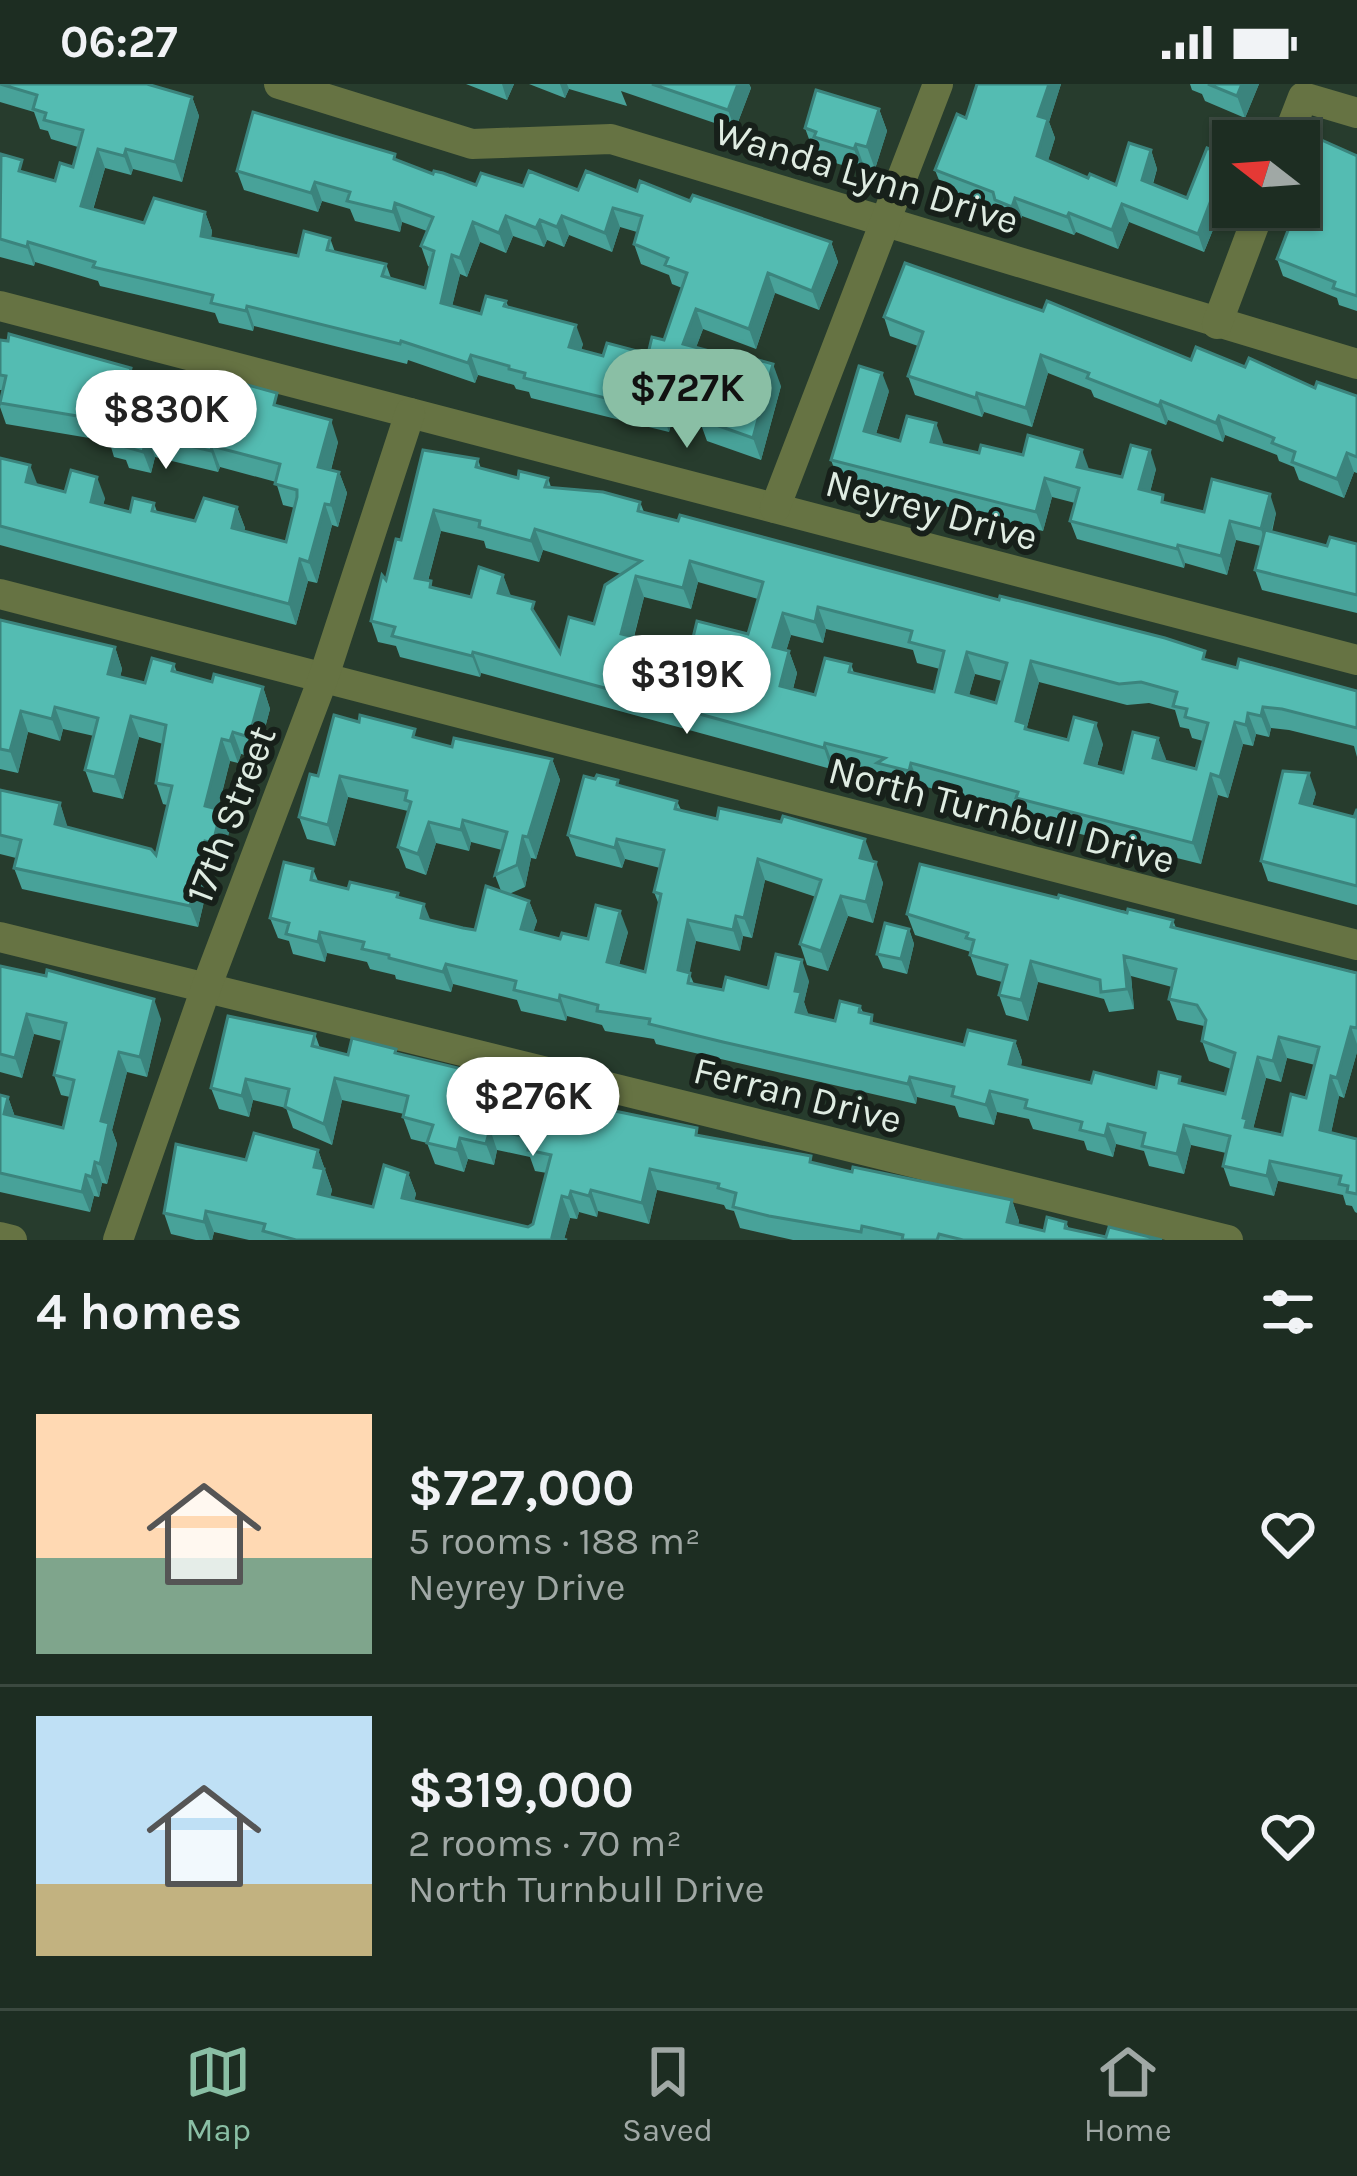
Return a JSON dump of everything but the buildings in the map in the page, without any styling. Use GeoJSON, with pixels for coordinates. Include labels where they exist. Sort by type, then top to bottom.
{"type":"FeatureCollection","features":[{"type":"Feature","properties":{"kind":"street","name":"Wanda Lynn Drive"},"geometry":{"type":"LineString","coordinates":[[280,84],[472,144],[611,140],[1357,364]]}},
{"type":"Feature","properties":{"kind":"street"},"geometry":{"type":"LineString","coordinates":[[775,508],[938,84]]}},
{"type":"Feature","properties":{"kind":"street"},"geometry":{"type":"LineString","coordinates":[[1294,120],[1303,97],[1357,112]]}},
{"type":"Feature","properties":{"kind":"street"},"geometry":{"type":"LineString","coordinates":[[1217,324],[1253,228]]}},
{"type":"Feature","properties":{"kind":"street","name":"Neyrey Drive"},"geometry":{"type":"LineString","coordinates":[[0,306],[1357,660]]}},
{"type":"Feature","properties":{"kind":"street","name":"17th Street"},"geometry":{"type":"LineString","coordinates":[[118,1240],[206,988],[325,676],[410,413]]}},
{"type":"Feature","properties":{"kind":"street","name":"North Turnbull Drive"},"geometry":{"type":"LineString","coordinates":[[0,594],[1357,945]]}},
{"type":"Feature","properties":{"kind":"street","name":"Ferran Drive"},"geometry":{"type":"LineString","coordinates":[[0,937],[1228,1240]]}},
{"type":"Feature","properties":{"kind":"street"},"geometry":{"type":"LineString","coordinates":[[0,1237],[12,1240]]}}]}
